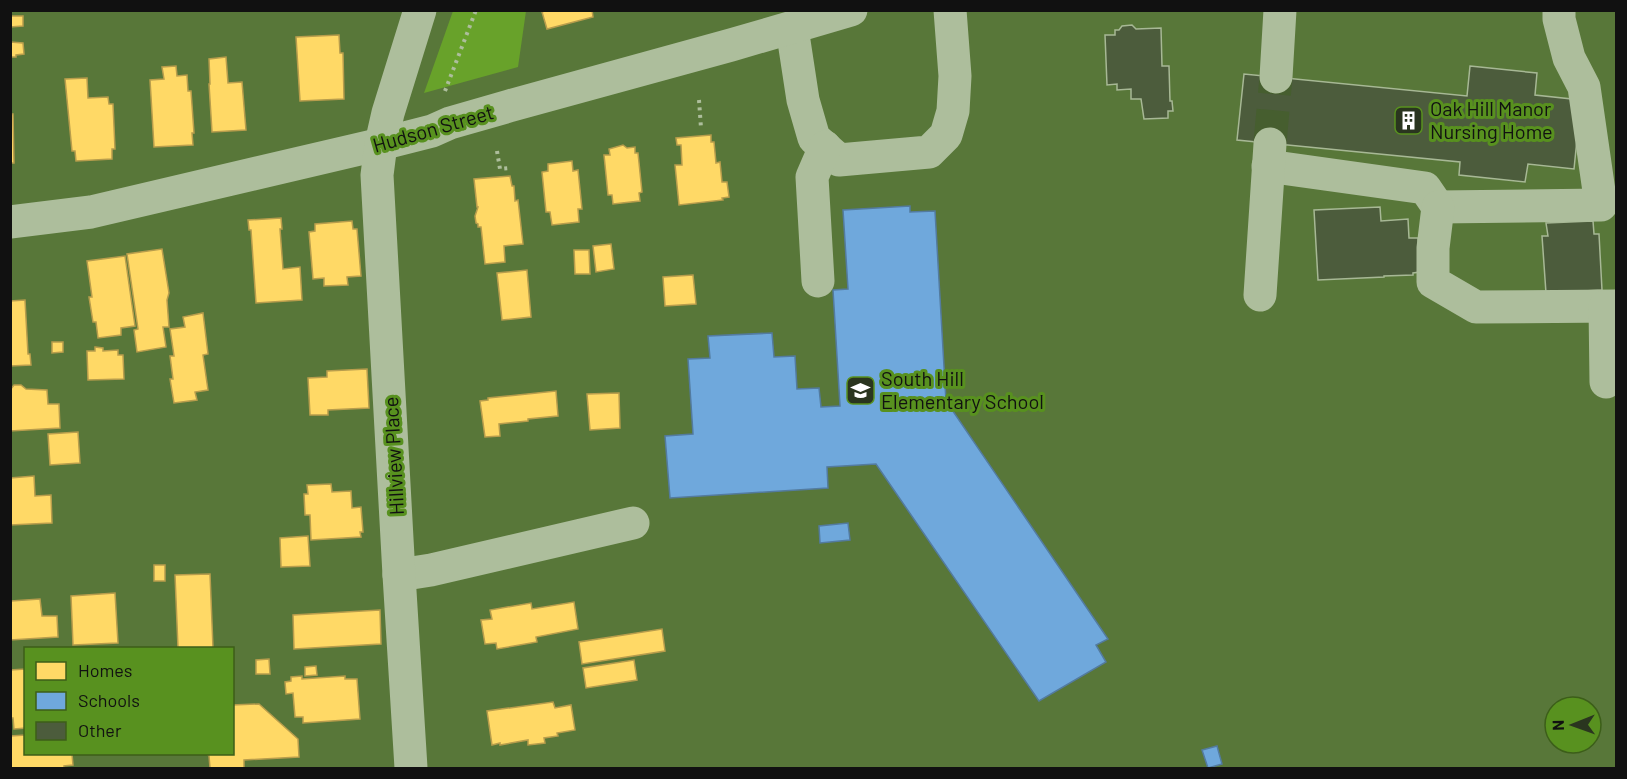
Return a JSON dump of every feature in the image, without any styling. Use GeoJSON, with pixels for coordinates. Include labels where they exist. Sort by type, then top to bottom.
{"type":"FeatureCollection","features":[{"type":"Feature","properties":{"kind":"street","name":"Hillview Place"},"geometry":{"type":"LineString","coordinates":[[411,768],[378,175],[381,144],[388,113],[420,10]]}},
{"type":"Feature","properties":{"kind":"street","name":"Hudson Street"},"geometry":{"type":"LineString","coordinates":[[10,222],[91,212],[381,144],[432,131],[450,123],[509,105],[851,10]]}},
{"type":"Feature","properties":{"kind":"street"},"geometry":{"type":"LineString","coordinates":[[792,28],[803,100],[814,138],[839,160],[929,152],[946,135],[953,111],[955,76],[950,10]]}},
{"type":"Feature","properties":{"kind":"street"},"geometry":{"type":"LineString","coordinates":[[1276,77],[1280,10]]}},
{"type":"Feature","properties":{"kind":"street"},"geometry":{"type":"LineString","coordinates":[[1437,207],[1609,214],[1584,87],[1569,58],[1559,19],[1559,10]]}},
{"type":"Feature","properties":{"kind":"street"},"geometry":{"type":"LineString","coordinates":[[818,281],[812,177],[825,147]]}},
{"type":"Feature","properties":{"kind":"street"},"geometry":{"type":"LineString","coordinates":[[1260,294],[1269,155],[1425,188],[1437,207],[1433,248],[1433,282],[1476,307],[1611,307],[1606,382]]}},
{"type":"Feature","properties":{"kind":"street"},"geometry":{"type":"LineString","coordinates":[[399,575],[431,570],[633,523]]}},
{"type":"Feature","properties":{"kind":"path"},"geometry":{"type":"LineString","coordinates":[[443,96],[476,10]]}},
{"type":"Feature","properties":{"kind":"path"},"geometry":{"type":"LineString","coordinates":[[699,100],[701,128]]}},
{"type":"Feature","properties":{"kind":"path"},"geometry":{"type":"LineString","coordinates":[[497,151],[500,169],[511,168]]}},
{"type":"Feature","properties":{"kind":"green space"},"geometry":{"type":"Polygon","coordinates":[[[453,11],[526,11],[518,67],[424,93],[453,11]]]}},
{"type":"Feature","properties":{"kind":"building: Homes"},"geometry":{"type":"Polygon","coordinates":[[[592,10],[593,17],[547,29],[542,12],[592,10]]]}},
{"type":"Feature","properties":{"kind":"building: Homes"},"geometry":{"type":"Polygon","coordinates":[[[10,16],[23,16],[23,26],[10,27],[10,16]]]}},
{"type":"Feature","properties":{"kind":"building: Homes"},"geometry":{"type":"Polygon","coordinates":[[[339,35],[340,53],[343,53],[344,99],[300,101],[296,37],[339,35]]]}},
{"type":"Feature","properties":{"kind":"building: Homes"},"geometry":{"type":"Polygon","coordinates":[[[10,42],[23,43],[24,54],[10,57],[10,42]]]}},
{"type":"Feature","properties":{"kind":"building: Homes"},"geometry":{"type":"Polygon","coordinates":[[[226,57],[228,83],[242,82],[246,130],[212,132],[209,59],[226,57]]]}},
{"type":"Feature","properties":{"kind":"building: Homes"},"geometry":{"type":"Polygon","coordinates":[[[176,66],[177,76],[187,75],[188,91],[191,91],[193,145],[154,147],[150,80],[164,79],[162,67],[176,66]]]}},
{"type":"Feature","properties":{"kind":"building: Homes"},"geometry":{"type":"Polygon","coordinates":[[[87,78],[88,98],[108,97],[109,104],[113,104],[115,149],[112,149],[112,159],[76,161],[75,151],[72,151],[65,79],[87,78]]]}},
{"type":"Feature","properties":{"kind":"building: Homes"},"geometry":{"type":"Polygon","coordinates":[[[10,114],[13,114],[14,163],[10,163],[10,114]]]}},
{"type":"Feature","properties":{"kind":"building: Homes"},"geometry":{"type":"Polygon","coordinates":[[[711,135],[716,163],[720,162],[722,182],[727,182],[729,197],[722,198],[723,200],[679,205],[675,165],[682,165],[681,145],[677,145],[676,138],[711,135]]]}},
{"type":"Feature","properties":{"kind":"building: Homes"},"geometry":{"type":"Polygon","coordinates":[[[623,145],[627,148],[635,147],[635,153],[638,153],[642,192],[639,193],[640,201],[613,204],[612,195],[608,195],[604,155],[610,155],[609,149],[623,145]]]}},
{"type":"Feature","properties":{"kind":"building: Homes"},"geometry":{"type":"Polygon","coordinates":[[[572,161],[573,171],[578,170],[582,209],[578,209],[579,222],[552,225],[550,212],[546,212],[542,172],[548,171],[548,164],[572,161]]]}},
{"type":"Feature","properties":{"kind":"building: Homes"},"geometry":{"type":"Polygon","coordinates":[[[510,176],[512,186],[514,186],[515,201],[518,200],[523,244],[504,246],[505,262],[485,264],[481,227],[478,227],[475,216],[478,207],[474,179],[510,176]]]}},
{"type":"Feature","properties":{"kind":"building: Homes"},"geometry":{"type":"Polygon","coordinates":[[[281,218],[283,269],[300,267],[302,300],[256,303],[251,230],[249,230],[248,220],[281,218]]]}},
{"type":"Feature","properties":{"kind":"building: Homes"},"geometry":{"type":"Polygon","coordinates":[[[352,221],[353,229],[357,229],[361,276],[347,277],[348,285],[324,286],[324,278],[313,279],[309,232],[315,231],[315,224],[352,221]]]}},
{"type":"Feature","properties":{"kind":"building: Homes"},"geometry":{"type":"Polygon","coordinates":[[[611,244],[614,269],[596,272],[593,246],[611,244]]]}},
{"type":"Feature","properties":{"kind":"building: Homes"},"geometry":{"type":"Polygon","coordinates":[[[162,249],[169,293],[167,300],[169,327],[163,327],[166,347],[137,352],[134,330],[138,329],[127,254],[162,249]]]}},
{"type":"Feature","properties":{"kind":"building: Homes"},"geometry":{"type":"Polygon","coordinates":[[[574,250],[589,250],[590,274],[575,274],[574,250]]]}},
{"type":"Feature","properties":{"kind":"building: Homes"},"geometry":{"type":"Polygon","coordinates":[[[125,256],[135,326],[121,328],[121,335],[98,338],[89,297],[92,297],[87,261],[125,256]]]}},
{"type":"Feature","properties":{"kind":"building: Homes"},"geometry":{"type":"Polygon","coordinates":[[[527,270],[531,317],[502,320],[497,273],[527,270]]]}},
{"type":"Feature","properties":{"kind":"building: Homes"},"geometry":{"type":"Polygon","coordinates":[[[693,275],[696,304],[665,306],[663,277],[693,275]]]}},
{"type":"Feature","properties":{"kind":"building: Homes"},"geometry":{"type":"Polygon","coordinates":[[[25,300],[28,354],[30,354],[31,365],[10,366],[10,301],[25,300]]]}},
{"type":"Feature","properties":{"kind":"building: Homes"},"geometry":{"type":"Polygon","coordinates":[[[203,313],[208,354],[203,355],[208,390],[195,392],[197,400],[174,403],[170,379],[173,379],[170,356],[174,356],[170,329],[185,327],[183,317],[203,313]]]}},
{"type":"Feature","properties":{"kind":"building: Homes"},"geometry":{"type":"Polygon","coordinates":[[[52,342],[63,342],[63,352],[52,353],[52,342]]]}},
{"type":"Feature","properties":{"kind":"building: Homes"},"geometry":{"type":"Polygon","coordinates":[[[95,347],[103,348],[103,351],[118,350],[118,355],[123,355],[124,379],[88,380],[87,351],[95,351],[95,347]]]}},
{"type":"Feature","properties":{"kind":"building: Homes"},"geometry":{"type":"Polygon","coordinates":[[[367,369],[369,408],[328,410],[328,415],[310,415],[308,378],[327,377],[327,371],[367,369]]]}},
{"type":"Feature","properties":{"kind":"building: Homes"},"geometry":{"type":"Polygon","coordinates":[[[14,385],[21,385],[26,389],[47,390],[48,404],[59,404],[60,428],[10,431],[10,390],[14,385]]]}},
{"type":"Feature","properties":{"kind":"building: Homes"},"geometry":{"type":"Polygon","coordinates":[[[556,391],[558,416],[499,424],[500,436],[485,437],[480,401],[488,400],[488,398],[556,391]]]}},
{"type":"Feature","properties":{"kind":"building: Homes"},"geometry":{"type":"Polygon","coordinates":[[[619,393],[620,428],[590,430],[587,394],[619,393]]]}},
{"type":"Feature","properties":{"kind":"building: Homes"},"geometry":{"type":"Polygon","coordinates":[[[78,432],[80,463],[50,465],[48,434],[78,432]]]}},
{"type":"Feature","properties":{"kind":"building: Homes"},"geometry":{"type":"Polygon","coordinates":[[[34,476],[35,496],[51,495],[52,523],[10,525],[10,478],[34,476]]]}},
{"type":"Feature","properties":{"kind":"building: Homes"},"geometry":{"type":"Polygon","coordinates":[[[331,484],[332,492],[351,491],[352,508],[361,507],[363,532],[360,532],[361,537],[311,540],[310,515],[305,515],[304,494],[308,494],[307,485],[331,484]]]}},
{"type":"Feature","properties":{"kind":"building: Homes"},"geometry":{"type":"Polygon","coordinates":[[[308,536],[310,566],[281,567],[280,538],[308,536]]]}},
{"type":"Feature","properties":{"kind":"building: Homes"},"geometry":{"type":"Polygon","coordinates":[[[154,565],[165,565],[165,581],[154,581],[154,565]]]}},
{"type":"Feature","properties":{"kind":"building: Homes"},"geometry":{"type":"Polygon","coordinates":[[[210,574],[213,647],[178,647],[175,575],[210,574]]]}},
{"type":"Feature","properties":{"kind":"building: Homes"},"geometry":{"type":"Polygon","coordinates":[[[115,593],[118,643],[73,645],[71,596],[115,593]]]}},
{"type":"Feature","properties":{"kind":"building: Homes"},"geometry":{"type":"Polygon","coordinates":[[[40,599],[42,616],[57,616],[58,637],[10,640],[11,601],[40,599]]]}},
{"type":"Feature","properties":{"kind":"building: Homes"},"geometry":{"type":"Polygon","coordinates":[[[574,602],[578,629],[536,637],[537,642],[497,649],[496,643],[485,644],[481,620],[492,619],[490,610],[531,603],[532,609],[574,602]]]}},
{"type":"Feature","properties":{"kind":"building: Homes"},"geometry":{"type":"Polygon","coordinates":[[[380,610],[381,644],[294,649],[293,615],[380,610]]]}},
{"type":"Feature","properties":{"kind":"building: Homes"},"geometry":{"type":"Polygon","coordinates":[[[662,629],[665,651],[582,664],[579,642],[662,629]]]}},
{"type":"Feature","properties":{"kind":"building: Homes"},"geometry":{"type":"Polygon","coordinates":[[[269,659],[270,674],[256,674],[256,660],[269,659]]]}},
{"type":"Feature","properties":{"kind":"building: Homes"},"geometry":{"type":"Polygon","coordinates":[[[634,660],[637,680],[586,688],[583,668],[634,660]]]}},
{"type":"Feature","properties":{"kind":"building: Homes"},"geometry":{"type":"Polygon","coordinates":[[[316,666],[317,675],[305,676],[305,667],[316,666]]]}},
{"type":"Feature","properties":{"kind":"building: Homes"},"geometry":{"type":"Polygon","coordinates":[[[24,669],[24,728],[14,729],[13,718],[10,718],[10,670],[24,669]]]}},
{"type":"Feature","properties":{"kind":"building: Homes"},"geometry":{"type":"Polygon","coordinates":[[[302,676],[302,679],[345,676],[345,679],[357,679],[360,719],[303,723],[303,717],[295,717],[293,693],[286,694],[285,682],[291,681],[291,677],[302,676]]]}},
{"type":"Feature","properties":{"kind":"building: Homes"},"geometry":{"type":"Polygon","coordinates":[[[553,702],[555,708],[571,705],[575,730],[544,738],[545,743],[528,745],[528,740],[492,745],[487,711],[553,702]]]}},
{"type":"Feature","properties":{"kind":"building: Homes"},"geometry":{"type":"Polygon","coordinates":[[[259,704],[298,739],[299,757],[244,760],[244,768],[210,768],[208,755],[234,755],[234,705],[259,704]]]}},
{"type":"Feature","properties":{"kind":"building: Homes"},"geometry":{"type":"Polygon","coordinates":[[[24,735],[24,755],[72,755],[73,765],[64,766],[64,768],[10,768],[10,736],[24,735]]]}},
{"type":"Feature","properties":{"kind":"building: Schools"},"geometry":{"type":"Polygon","coordinates":[[[910,206],[910,212],[935,211],[946,401],[1108,639],[1096,645],[1106,662],[1039,701],[876,464],[827,467],[828,488],[670,498],[665,436],[693,434],[688,359],[710,358],[708,336],[772,333],[774,357],[795,356],[797,389],[819,388],[821,407],[840,406],[833,290],[848,289],[843,210],[910,206]]]}},
{"type":"Feature","properties":{"kind":"building: Schools"},"geometry":{"type":"Polygon","coordinates":[[[848,523],[850,540],[820,543],[819,526],[848,523]]]}},
{"type":"Feature","properties":{"kind":"building: Schools"},"geometry":{"type":"Polygon","coordinates":[[[1217,746],[1222,764],[1208,768],[1202,750],[1217,746]]]}},
{"type":"Feature","properties":{"kind":"building: Other"},"geometry":{"type":"Polygon","coordinates":[[[1132,25],[1136,29],[1161,28],[1162,66],[1169,66],[1170,101],[1172,101],[1173,111],[1168,111],[1168,118],[1144,119],[1141,99],[1131,99],[1131,89],[1117,90],[1117,84],[1107,85],[1105,35],[1115,35],[1115,30],[1119,30],[1122,26],[1132,25]]]}},
{"type":"Feature","properties":{"kind":"building: Other","name":"Oak Hill Manor Nursing Home"},"geometry":{"type":"Polygon","coordinates":[[[1470,66],[1537,73],[1535,95],[1581,100],[1574,169],[1528,164],[1525,182],[1459,175],[1460,162],[1237,140],[1244,74],[1467,96],[1470,66]]]}},
{"type":"Feature","properties":{"kind":"building: Other"},"geometry":{"type":"Polygon","coordinates":[[[1380,207],[1381,221],[1408,219],[1409,238],[1418,238],[1420,272],[1413,273],[1413,275],[1318,280],[1314,210],[1380,207]]]}},
{"type":"Feature","properties":{"kind":"building: Other"},"geometry":{"type":"Polygon","coordinates":[[[1593,221],[1594,234],[1599,234],[1602,290],[1546,293],[1542,236],[1548,236],[1546,223],[1593,221]]]}},
{"type":"Feature","properties":{"kind":"tunnel"},"geometry":{"type":"LineString","coordinates":[[1270,143],[1276,77]]}},
{"type":"Feature","properties":{"kind":"place","name":"Oak Hill Manor Nursing Home"},"geometry":{"type":"Point","coordinates":[1409,120]}},
{"type":"Feature","properties":{"kind":"place","name":"South Hill Elementary School"},"geometry":{"type":"Point","coordinates":[860,390]}}]}
